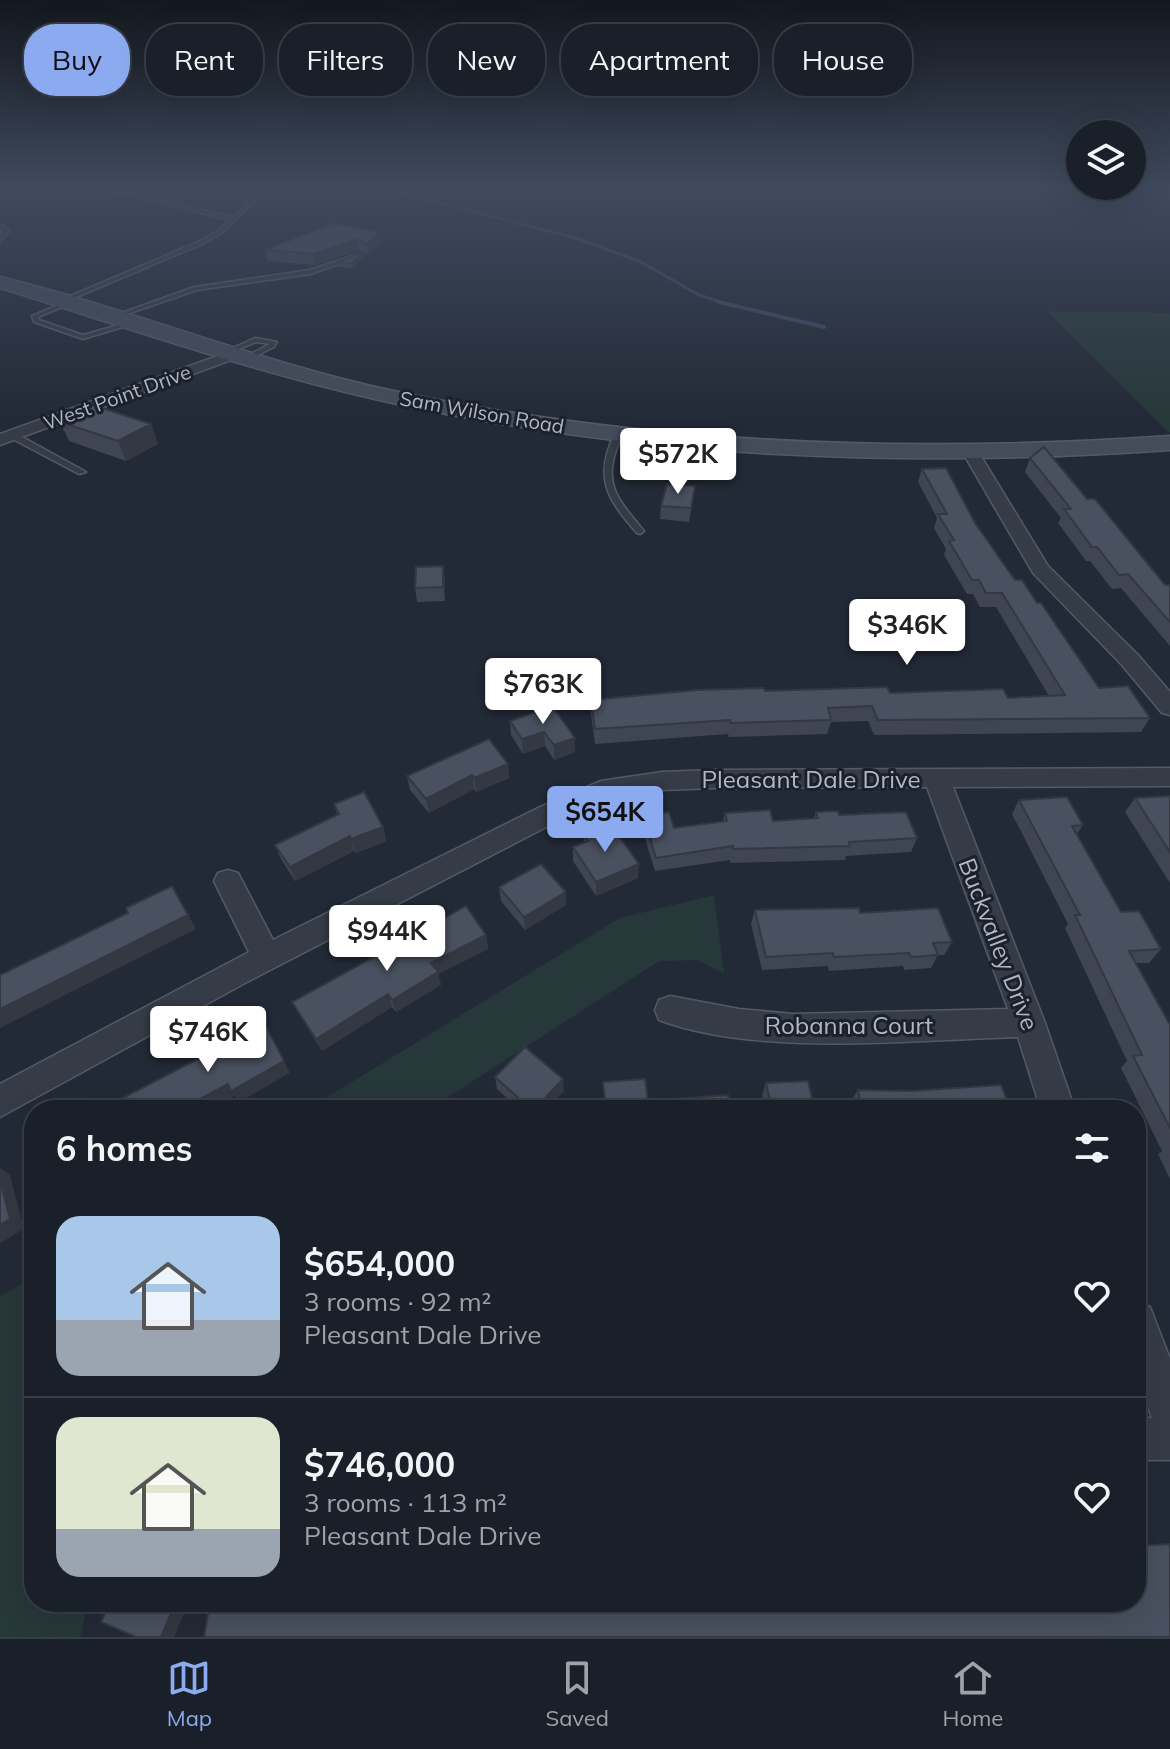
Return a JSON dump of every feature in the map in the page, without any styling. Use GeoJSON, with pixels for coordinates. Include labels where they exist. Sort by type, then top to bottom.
{"type":"FeatureCollection","features":[{"type":"Feature","properties":{"kind":"street","name":"Sam Wilson Road"},"geometry":{"type":"LineString","coordinates":[[0,282],[236,354],[416,402],[619,433],[805,450],[971,453],[1170,443]]}},
{"type":"Feature","properties":{"kind":"street","name":"West Point Drive"},"geometry":{"type":"LineString","coordinates":[[6,438],[236,354]]}},
{"type":"Feature","properties":{"kind":"street"},"geometry":{"type":"LineString","coordinates":[[971,453],[1040,569],[1130,660],[1170,707]]}},
{"type":"Feature","properties":{"kind":"street","name":"Pleasant Dale Drive"},"geometry":{"type":"LineString","coordinates":[[0,1101],[493,841],[610,788],[662,781],[715,779],[1170,777]]}},
{"type":"Feature","properties":{"kind":"street","name":"Buckvalley Drive"},"geometry":{"type":"LineString","coordinates":[[937,779],[1029,1023],[1055,1100]]}},
{"type":"Feature","properties":{"kind":"street"},"geometry":{"type":"LineString","coordinates":[[228,881],[267,958]]}},
{"type":"Feature","properties":{"kind":"street","name":"Robanna Court"},"geometry":{"type":"LineString","coordinates":[[670,1010],[739,1023],[793,1028],[1029,1023]]}},
{"type":"Feature","properties":{"kind":"street"},"geometry":{"type":"LineString","coordinates":[[1146,1348],[1170,1412]]}},
{"type":"Feature","properties":{"kind":"street"},"geometry":{"type":"LineString","coordinates":[[1146,1439],[1170,1439]]}},
{"type":"Feature","properties":{"kind":"lane"},"geometry":{"type":"LineString","coordinates":[[133,323],[83,337],[36,321],[35,316],[153,263]]}},
{"type":"Feature","properties":{"kind":"lane"},"geometry":{"type":"LineString","coordinates":[[114,317],[175,293],[238,280],[311,272],[335,263]]}},
{"type":"Feature","properties":{"kind":"lane"},"geometry":{"type":"LineString","coordinates":[[255,340],[269,340],[275,344],[236,354],[255,340]]}},
{"type":"Feature","properties":{"kind":"lane"},"geometry":{"type":"LineString","coordinates":[[619,433],[609,453],[607,483],[621,511],[640,531]]}},
{"type":"Feature","properties":{"kind":"lane"},"geometry":{"type":"LineString","coordinates":[[6,438],[82,472]]}},
{"type":"Feature","properties":{"kind":"shaded area"},"geometry":{"type":"Polygon","coordinates":[[[1047,311],[1170,313],[1170,432],[1168,432],[1047,311]]]}},
{"type":"Feature","properties":{"kind":"shaded area"},"geometry":{"type":"Polygon","coordinates":[[[714,895],[724,974],[698,960],[659,961],[444,1100],[322,1100],[620,918],[714,895]]]}},
{"type":"Feature","properties":{"kind":"shaded area"},"geometry":{"type":"Polygon","coordinates":[[[24,1282],[24,1612],[86,1612],[80,1637],[0,1637],[0,1297],[24,1282]]]}},
{"type":"Feature","properties":{"kind":"building"},"geometry":{"type":"Polygon","coordinates":[[[93,405],[151,424],[118,441],[60,422],[93,405]]]}},
{"type":"Feature","properties":{"kind":"building"},"geometry":{"type":"Polygon","coordinates":[[[1044,447],[1087,499],[1095,499],[1165,585],[1170,585],[1170,622],[1128,574],[1119,575],[1097,547],[1092,547],[1064,509],[1071,509],[1030,458],[1044,447]]]}},
{"type":"Feature","properties":{"kind":"building"},"geometry":{"type":"Polygon","coordinates":[[[946,468],[975,523],[1015,580],[1022,580],[1037,603],[1041,603],[1099,688],[1128,686],[1150,718],[878,720],[872,706],[828,708],[831,720],[731,723],[730,720],[595,729],[591,700],[698,690],[887,687],[890,693],[1003,689],[1008,698],[1065,695],[1002,593],[986,593],[979,580],[972,580],[949,541],[954,540],[938,514],[947,514],[922,469],[946,468]]]}},
{"type":"Feature","properties":{"kind":"building"},"geometry":{"type":"Polygon","coordinates":[[[667,484],[695,486],[691,508],[661,506],[667,484]]]}},
{"type":"Feature","properties":{"kind":"building"},"geometry":{"type":"Polygon","coordinates":[[[443,566],[443,587],[415,588],[416,567],[443,566]]]}},
{"type":"Feature","properties":{"kind":"building"},"geometry":{"type":"Polygon","coordinates":[[[552,706],[575,738],[554,745],[544,732],[522,739],[510,721],[552,706]]]}},
{"type":"Feature","properties":{"kind":"building"},"geometry":{"type":"Polygon","coordinates":[[[489,739],[508,764],[474,778],[472,775],[426,799],[407,776],[489,739]]]}},
{"type":"Feature","properties":{"kind":"building"},"geometry":{"type":"Polygon","coordinates":[[[364,792],[383,827],[351,839],[350,836],[290,867],[275,845],[339,814],[334,804],[364,792]]]}},
{"type":"Feature","properties":{"kind":"building"},"geometry":{"type":"Polygon","coordinates":[[[1170,796],[1170,852],[1135,798],[1170,796]]]}},
{"type":"Feature","properties":{"kind":"building"},"geometry":{"type":"Polygon","coordinates":[[[1067,797],[1083,825],[1072,826],[1121,912],[1139,911],[1161,949],[1129,951],[1170,1025],[1170,1128],[1133,1056],[1142,1055],[1075,915],[1080,915],[1019,800],[1067,797]]]}},
{"type":"Feature","properties":{"kind":"building"},"geometry":{"type":"Polygon","coordinates":[[[770,810],[773,821],[818,818],[816,812],[838,811],[839,815],[906,812],[917,838],[849,842],[850,846],[733,849],[733,846],[656,858],[643,815],[669,812],[674,828],[727,821],[725,813],[770,810]]]}},
{"type":"Feature","properties":{"kind":"building"},"geometry":{"type":"Polygon","coordinates":[[[610,824],[639,864],[596,882],[573,847],[588,841],[584,835],[610,824]]]}},
{"type":"Feature","properties":{"kind":"building"},"geometry":{"type":"Polygon","coordinates":[[[541,864],[566,892],[524,917],[499,887],[541,864]]]}},
{"type":"Feature","properties":{"kind":"building"},"geometry":{"type":"Polygon","coordinates":[[[172,886],[188,915],[0,1009],[0,975],[128,913],[126,908],[172,886]]]}},
{"type":"Feature","properties":{"kind":"building"},"geometry":{"type":"Polygon","coordinates":[[[466,906],[486,935],[431,963],[438,972],[392,1000],[388,994],[316,1039],[292,1002],[466,906]]]}},
{"type":"Feature","properties":{"kind":"building"},"geometry":{"type":"Polygon","coordinates":[[[859,908],[860,913],[938,908],[952,942],[933,943],[938,955],[911,957],[909,953],[834,957],[833,953],[766,957],[755,910],[859,908]]]}},
{"type":"Feature","properties":{"kind":"building"},"geometry":{"type":"Polygon","coordinates":[[[266,1026],[284,1061],[231,1091],[228,1084],[198,1100],[119,1100],[213,1051],[211,1045],[241,1029],[244,1038],[266,1026]]]}},
{"type":"Feature","properties":{"kind":"building"},"geometry":{"type":"Polygon","coordinates":[[[525,1047],[563,1079],[543,1100],[521,1100],[495,1077],[525,1047]]]}},
{"type":"Feature","properties":{"kind":"building"},"geometry":{"type":"Polygon","coordinates":[[[645,1079],[648,1100],[605,1100],[603,1082],[645,1079]]]}},
{"type":"Feature","properties":{"kind":"building"},"geometry":{"type":"Polygon","coordinates":[[[808,1081],[813,1100],[770,1100],[766,1083],[808,1081]]]}},
{"type":"Feature","properties":{"kind":"building"},"geometry":{"type":"Polygon","coordinates":[[[1001,1085],[1007,1100],[860,1100],[858,1090],[911,1091],[1001,1085]]]}},
{"type":"Feature","properties":{"kind":"building"},"geometry":{"type":"Polygon","coordinates":[[[728,1095],[729,1100],[661,1100],[728,1095]]]}},
{"type":"Feature","properties":{"kind":"building"},"geometry":{"type":"Polygon","coordinates":[[[0,1180],[10,1219],[0,1225],[0,1180]]]}},
{"type":"Feature","properties":{"kind":"building"},"geometry":{"type":"Polygon","coordinates":[[[1169,1544],[1170,1637],[204,1637],[208,1612],[1146,1612],[1146,1545],[1169,1544]]]}},
{"type":"Feature","properties":{"kind":"building"},"geometry":{"type":"Polygon","coordinates":[[[106,1612],[172,1612],[161,1637],[136,1637],[101,1622],[106,1612]]]}},
{"type":"Feature","properties":{"kind":"waterway"},"geometry":{"type":"LineString","coordinates":[[643,263],[699,295],[726,304]]}},
{"type":"Feature","properties":{"kind":"waterway"},"geometry":{"type":"LineString","coordinates":[[719,302],[726,304]]}},
{"type":"Feature","properties":{"kind":"waterway"},"geometry":{"type":"LineString","coordinates":[[726,304],[824,327]]}}]}
